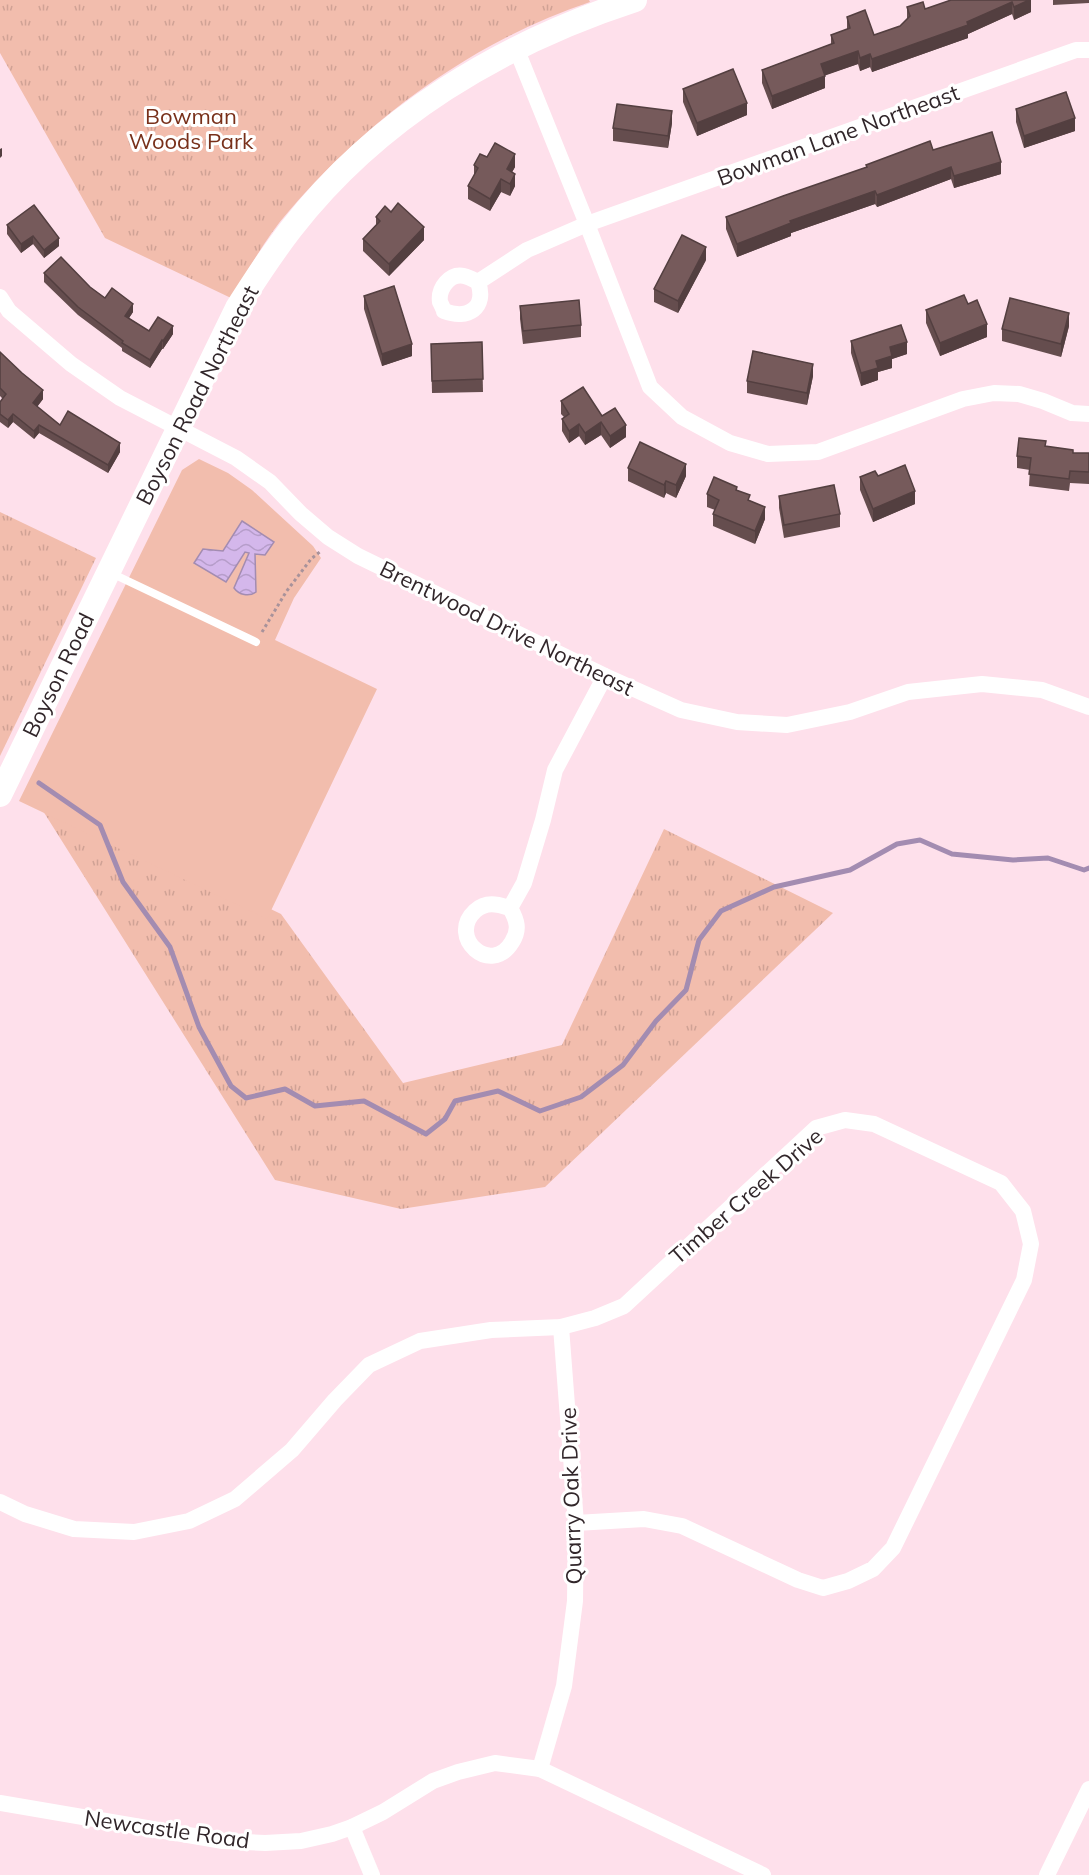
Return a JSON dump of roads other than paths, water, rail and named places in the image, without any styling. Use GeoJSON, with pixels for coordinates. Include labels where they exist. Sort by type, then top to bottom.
{"type":"FeatureCollection","features":[{"type":"Feature","properties":{"kind":"main road","name":"Boyson Road Northeast"},"geometry":{"type":"LineString","coordinates":[[112,563],[237,308],[263,267],[292,228],[328,187],[362,153],[404,117],[454,82],[516,48],[606,4],[635,0]]}},
{"type":"Feature","properties":{"kind":"main road","name":"Boyson Road"},"geometry":{"type":"LineString","coordinates":[[0,795],[112,563]]}},
{"type":"Feature","properties":{"kind":"street"},"geometry":{"type":"LineString","coordinates":[[516,48],[650,387],[682,417],[730,443],[768,454],[818,452],[963,399],[994,393],[1019,394],[1072,413],[1089,414]]}},
{"type":"Feature","properties":{"kind":"street","name":"Bowman Lane Northeast"},"geometry":{"type":"LineString","coordinates":[[478,282],[527,250],[587,224],[1076,50],[1089,50]]}},
{"type":"Feature","properties":{"kind":"street","name":"Brentwood Drive Northeast"},"geometry":{"type":"LineString","coordinates":[[0,297],[9,311],[71,364],[120,398],[236,458],[270,482],[301,514],[358,556],[605,676],[681,710],[737,722],[787,725],[850,712],[908,692],[982,684],[1042,690],[1089,707]]}},
{"type":"Feature","properties":{"kind":"street"},"geometry":{"type":"LineString","coordinates":[[510,908],[524,883],[555,770],[605,676]]}},
{"type":"Feature","properties":{"kind":"street","name":"Timber Creek Drive"},"geometry":{"type":"LineString","coordinates":[[0,1502],[25,1514],[74,1529],[134,1532],[189,1521],[235,1499],[292,1450],[369,1365],[420,1341],[491,1330],[561,1327],[595,1318],[624,1306],[816,1128],[845,1120],[874,1124],[1001,1183],[1023,1211],[1030,1244],[1024,1280],[893,1548],[873,1569],[848,1581],[823,1588],[798,1580],[682,1526],[644,1519],[576,1523]]}},
{"type":"Feature","properties":{"kind":"street","name":"Quarry Oak Drive"},"geometry":{"type":"LineString","coordinates":[[540,1769],[564,1686],[575,1601],[576,1523],[561,1327]]}},
{"type":"Feature","properties":{"kind":"street","name":"Newcastle Road"},"geometry":{"type":"LineString","coordinates":[[0,1803],[223,1841],[265,1843],[300,1841],[352,1827],[383,1812],[432,1781],[495,1763],[540,1769],[763,1875]]}},
{"type":"Feature","properties":{"kind":"street"},"geometry":{"type":"LineString","coordinates":[[1047,1875],[1089,1789]]}},
{"type":"Feature","properties":{"kind":"street"},"geometry":{"type":"LineString","coordinates":[[352,1827],[372,1875]]}},
{"type":"Feature","properties":{"kind":"lane"},"geometry":{"type":"LineString","coordinates":[[112,563],[256,642]]}},
{"type":"Feature","properties":{"kind":"water"},"geometry":{"type":"Polygon","coordinates":[[[242,521],[274,542],[265,555],[255,554],[256,592],[247,595],[241,594],[234,588],[249,553],[245,552],[226,582],[194,563],[203,549],[223,551],[242,521]]]}},
{"type":"Feature","properties":{"kind":"waterway"},"geometry":{"type":"LineString","coordinates":[[39,783],[100,825],[123,882],[170,947],[199,1027],[231,1086],[246,1098],[285,1089],[315,1106],[364,1101],[426,1134],[445,1119],[455,1101],[498,1091],[540,1111],[581,1097],[623,1065],[656,1021],[686,990],[699,940],[721,911],[774,887],[850,870],[897,844],[920,840],[952,854],[1013,860],[1048,858],[1084,870],[1089,868]]}},
{"type":"Feature","properties":{"kind":"park label","name":"Bowman Woods Park"},"geometry":{"type":"Point","coordinates":[191,128]}}]}
